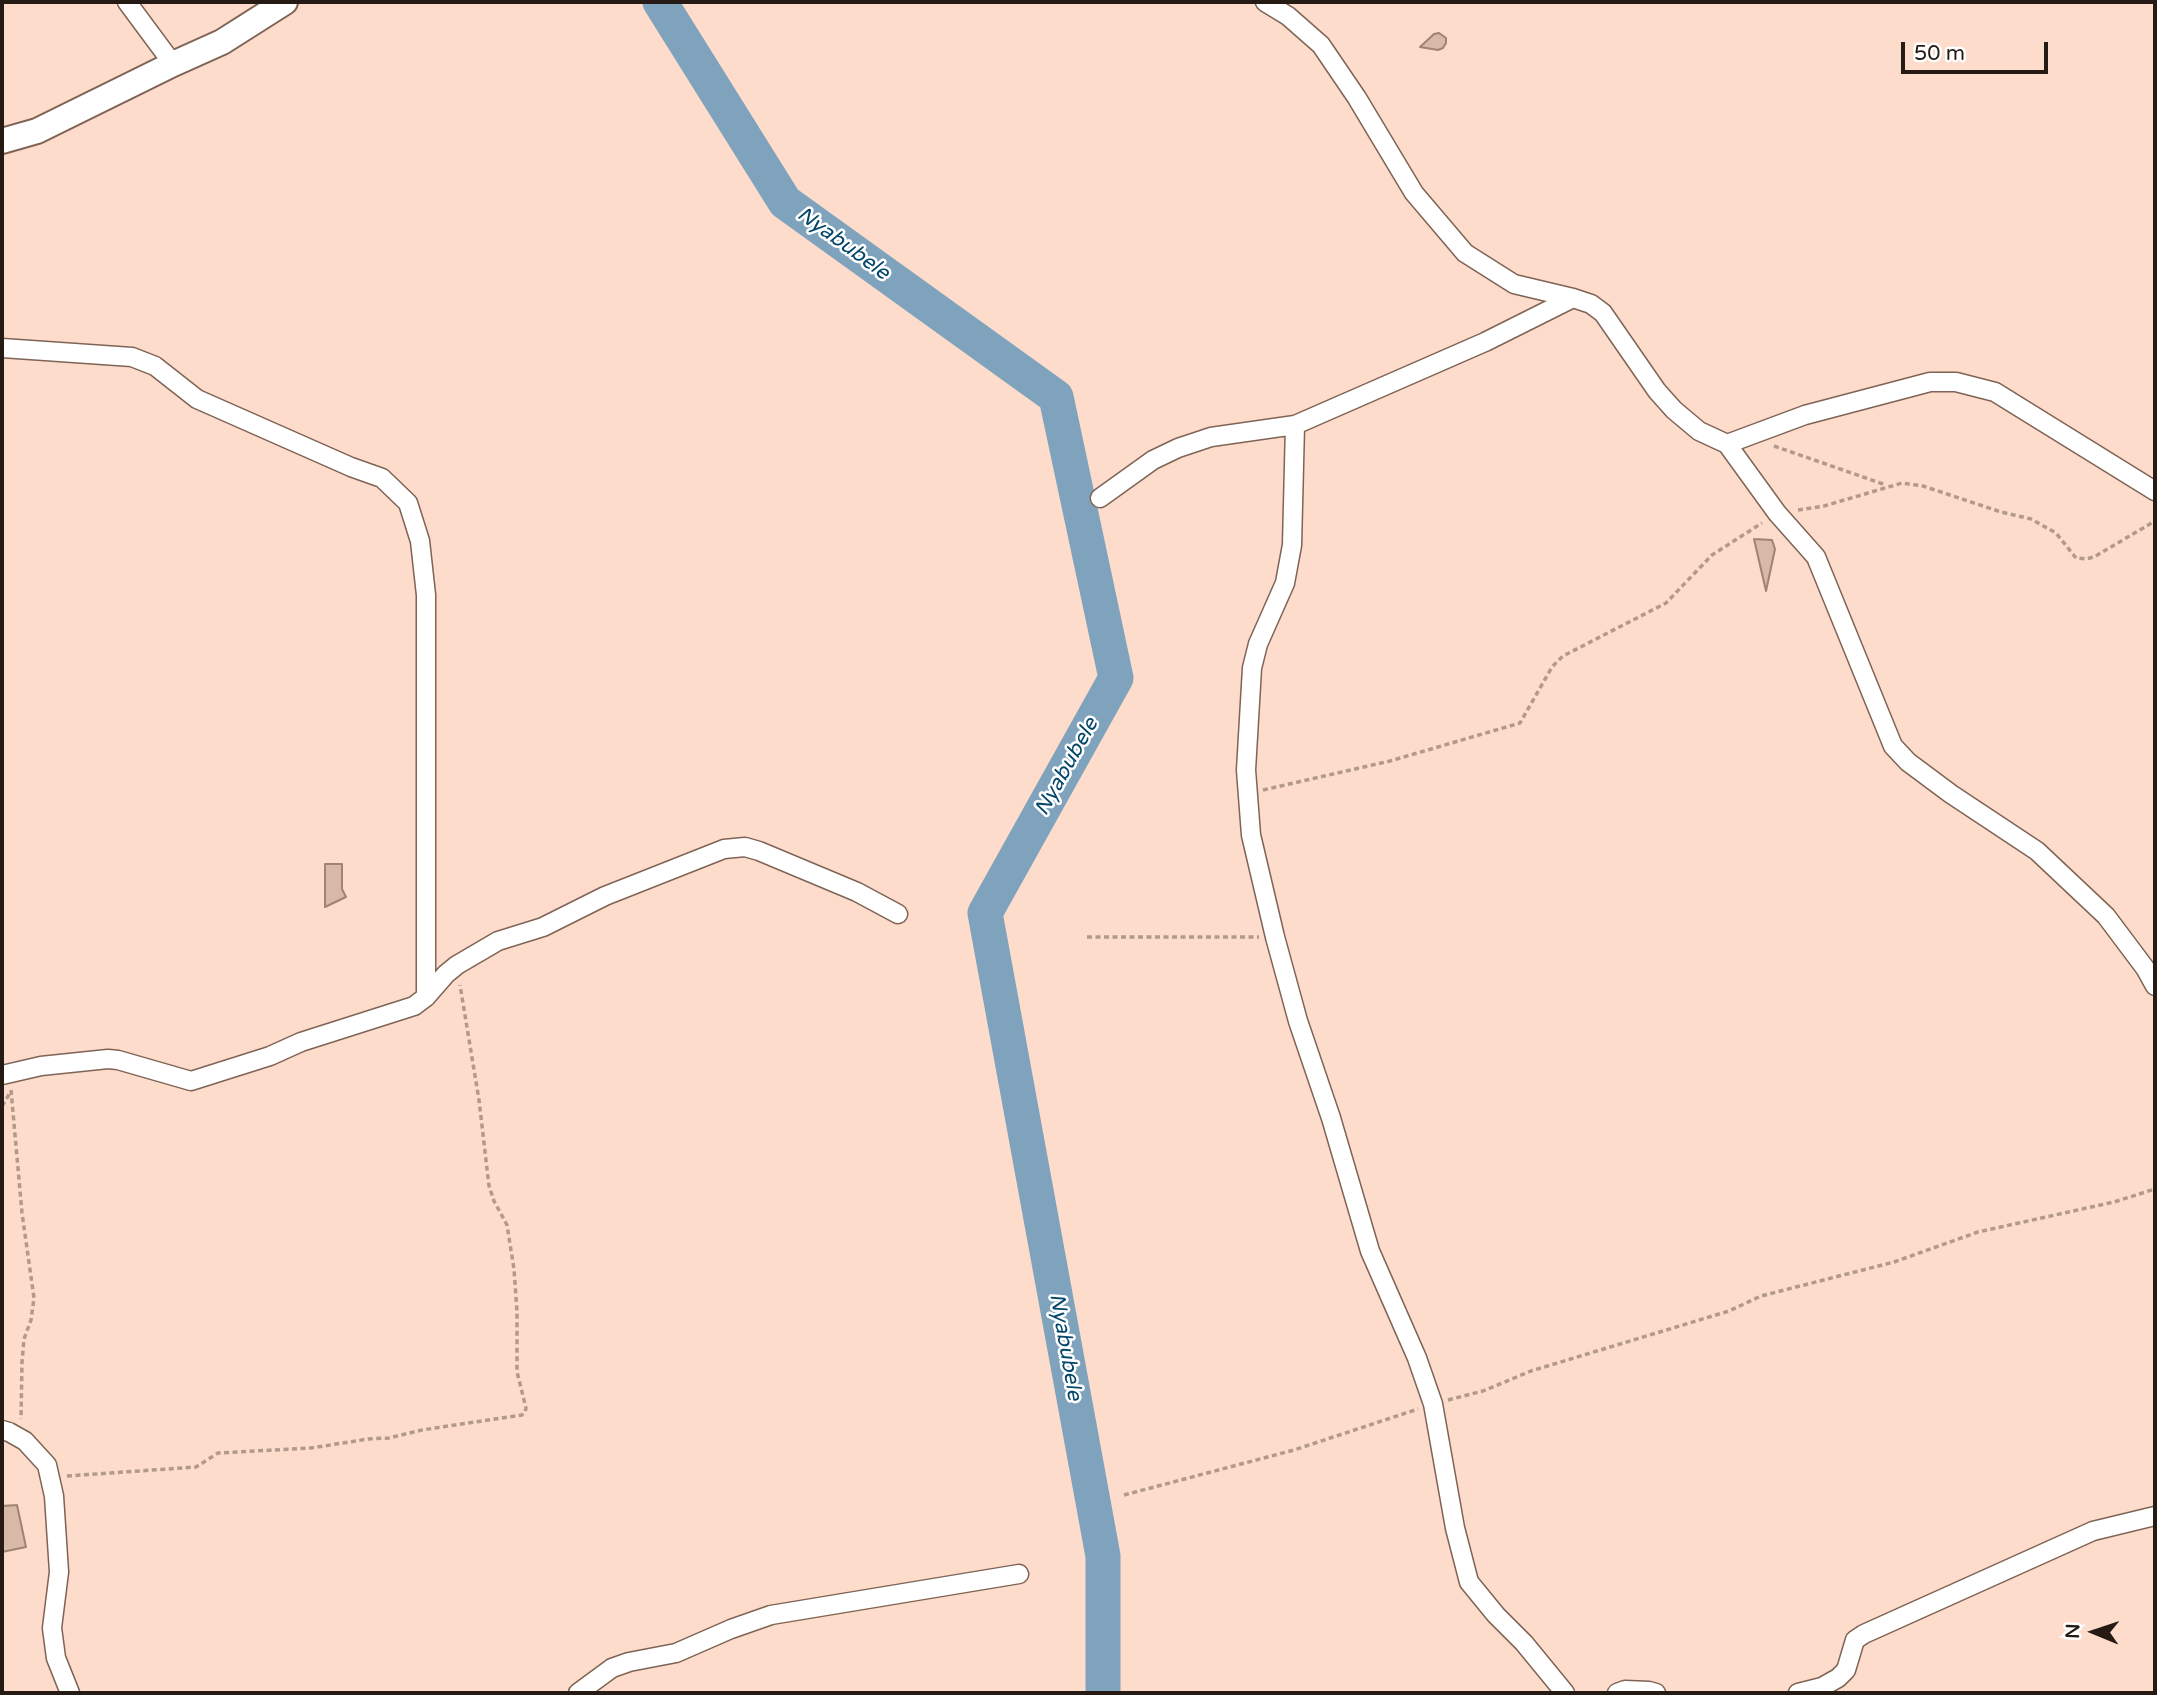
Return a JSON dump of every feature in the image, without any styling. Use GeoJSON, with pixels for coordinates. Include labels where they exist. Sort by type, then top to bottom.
{"type":"FeatureCollection","features":[{"type":"Feature","properties":{"kind":"street"},"geometry":{"type":"LineString","coordinates":[[127,2],[173,64]]}},
{"type":"Feature","properties":{"kind":"street"},"geometry":{"type":"LineString","coordinates":[[2,141],[37,131],[222,42],[285,2]]}},
{"type":"Feature","properties":{"kind":"street"},"geometry":{"type":"LineString","coordinates":[[1265,2],[1289,16],[1321,45],[1357,98],[1414,193],[1465,253],[1514,284],[1573,298],[1591,304],[1603,313],[1657,391],[1699,431],[1735,441],[1818,411],[1930,382],[1956,382],[1995,392],[2155,491]]}},
{"type":"Feature","properties":{"kind":"street"},"geometry":{"type":"LineString","coordinates":[[1100,498],[1153,460],[1178,448],[1211,437],[1295,425],[1485,342],[1573,298]]}},
{"type":"Feature","properties":{"kind":"street"},"geometry":{"type":"LineString","coordinates":[[2,348],[132,357],[155,366],[197,399],[382,478],[408,503],[420,541],[426,595],[426,997]]}},
{"type":"Feature","properties":{"kind":"street"},"geometry":{"type":"LineString","coordinates":[[1295,425],[1293,545],[1285,583],[1258,644],[1252,668],[1245,770],[1251,835],[1298,1021],[1331,1118],[1370,1251],[1417,1358],[1433,1404],[1455,1528],[1469,1582],[1565,1693]]}},
{"type":"Feature","properties":{"kind":"street"},"geometry":{"type":"LineString","coordinates":[[1735,441],[1777,513],[1816,557],[1893,746],[1908,762],[1951,794],[2037,851],[2106,916],[2145,968],[2155,986]]}},
{"type":"Feature","properties":{"kind":"street"},"geometry":{"type":"LineString","coordinates":[[6,1083],[41,1066],[108,1059],[191,1081],[270,1056],[301,1042],[414,1006],[457,965],[498,941],[543,927],[605,897],[724,849],[745,847],[759,851],[857,892],[898,914]]}},
{"type":"Feature","properties":{"kind":"street"},"geometry":{"type":"LineString","coordinates":[[2,1430],[21,1439],[47,1465],[54,1496],[59,1572],[52,1628],[56,1658],[70,1693]]}},
{"type":"Feature","properties":{"kind":"street"},"geometry":{"type":"LineString","coordinates":[[1798,1693],[1822,1687],[1838,1678],[1846,1670],[1855,1640],[1864,1634],[2094,1531],[2155,1516]]}},
{"type":"Feature","properties":{"kind":"street"},"geometry":{"type":"LineString","coordinates":[[578,1693],[612,1668],[676,1653],[771,1615],[1019,1574]]}},
{"type":"Feature","properties":{"kind":"street"},"geometry":{"type":"LineString","coordinates":[[1617,1693],[1625,1690],[1649,1690],[1656,1693]]}},
{"type":"Feature","properties":{"kind":"path"},"geometry":{"type":"LineString","coordinates":[[1735,441],[1794,452],[1888,486]]}},
{"type":"Feature","properties":{"kind":"path"},"geometry":{"type":"LineString","coordinates":[[1248,793],[1390,761],[1520,723],[1552,667],[1563,656],[1666,603],[1712,555],[1777,513],[1824,506],[1902,483],[1923,486],[2031,519],[2056,533],[2076,558],[2086,559],[2094,557],[2155,521]]}},
{"type":"Feature","properties":{"kind":"path"},"geometry":{"type":"LineString","coordinates":[[1087,937],[1275,937]]}},
{"type":"Feature","properties":{"kind":"path"},"geometry":{"type":"LineString","coordinates":[[50,1477],[196,1467],[218,1453],[311,1448],[389,1438],[422,1430],[522,1415],[525,1412],[517,1372],[514,1269],[506,1225],[489,1186],[479,1100],[457,965]]}},
{"type":"Feature","properties":{"kind":"path"},"geometry":{"type":"LineString","coordinates":[[6,1083],[34,1298],[31,1320],[24,1339],[21,1439]]}},
{"type":"Feature","properties":{"kind":"path"},"geometry":{"type":"LineString","coordinates":[[1124,1496],[1294,1450],[1433,1404],[1483,1391],[1531,1371],[1729,1311],[1761,1296],[1894,1262],[1978,1232],[2114,1202],[2155,1189]]}},
{"type":"Feature","properties":{"kind":"building"},"geometry":{"type":"Polygon","coordinates":[[[1439,33],[1446,38],[1443,48],[1438,50],[1420,47],[1434,34],[1439,33]]]}},
{"type":"Feature","properties":{"kind":"building"},"geometry":{"type":"Polygon","coordinates":[[[1754,539],[1772,540],[1775,549],[1766,591],[1754,539]]]}},
{"type":"Feature","properties":{"kind":"building"},"geometry":{"type":"Polygon","coordinates":[[[325,864],[342,864],[342,889],[346,897],[325,907],[325,864]]]}},
{"type":"Feature","properties":{"kind":"building"},"geometry":{"type":"Polygon","coordinates":[[[17,1505],[26,1547],[2,1552],[2,1506],[17,1505]]]}},
{"type":"Feature","properties":{"kind":"waterway","name":"Nyabubele"},"geometry":{"type":"LineString","coordinates":[[660,2],[785,202],[1056,397],[1116,678],[985,913],[1103,1556],[1103,1693]]}}]}
